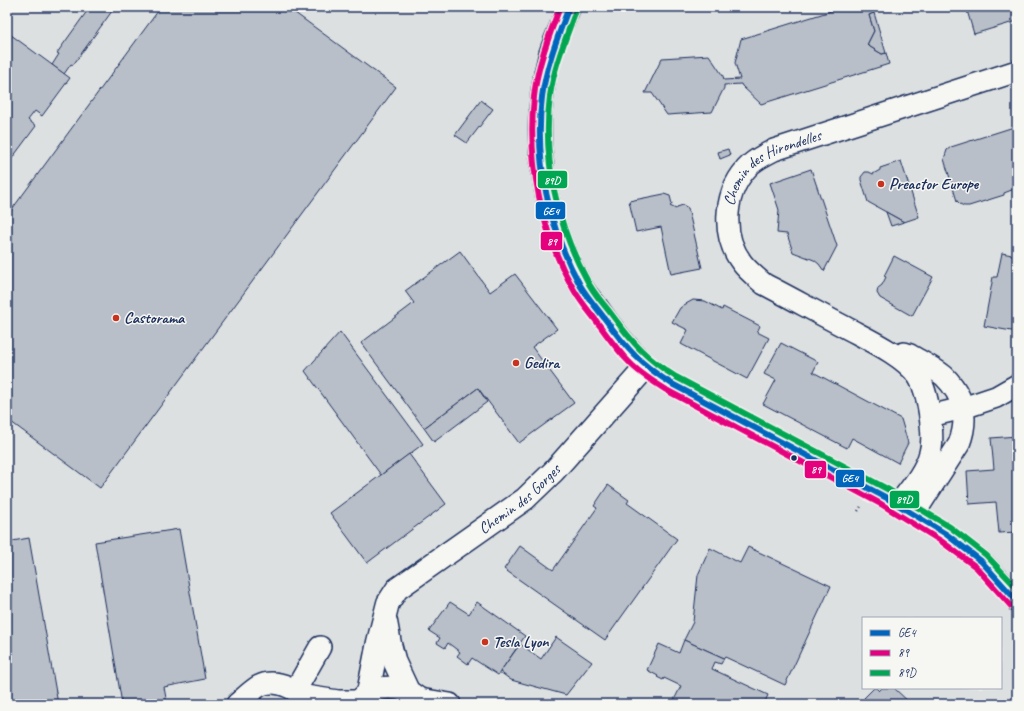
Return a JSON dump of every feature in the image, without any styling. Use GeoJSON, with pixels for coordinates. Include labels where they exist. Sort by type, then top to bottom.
{"type":"FeatureCollection","features":[{"type":"Feature","properties":{"kind":"main road"},"geometry":{"type":"LineString","coordinates":[[569,7],[551,54],[542,96],[540,129],[546,189],[551,215],[562,246],[580,285],[614,332],[646,367]]}},
{"type":"Feature","properties":{"kind":"main road","name":"Chemin des Gorges"},"geometry":{"type":"LineString","coordinates":[[361,699],[386,617],[388,603],[397,589],[525,499],[554,470],[646,367]]}},
{"type":"Feature","properties":{"kind":"main road","name":"Chemin des Gorges"},"geometry":{"type":"LineString","coordinates":[[386,617],[390,644],[395,663],[417,698]]}},
{"type":"Feature","properties":{"kind":"main road"},"geometry":{"type":"LineString","coordinates":[[361,699],[381,688],[395,687],[417,698]]}},
{"type":"Feature","properties":{"kind":"street","name":"Chemin des Hirondelles"},"geometry":{"type":"LineString","coordinates":[[906,510],[930,453],[932,439],[930,416],[925,394],[918,376],[906,364],[886,349],[764,284],[748,271],[740,261],[730,238],[727,224],[731,195],[744,172],[751,164],[774,150],[1017,71]]}},
{"type":"Feature","properties":{"kind":"street","name":"Chemin des Hirondelles"},"geometry":{"type":"LineString","coordinates":[[886,349],[910,355],[943,375],[954,388],[961,400],[963,408],[964,431],[959,444],[906,510]]}},
{"type":"Feature","properties":{"kind":"street"},"geometry":{"type":"LineString","coordinates":[[646,367],[672,384],[906,510],[946,534],[980,560],[1017,601]]}},
{"type":"Feature","properties":{"kind":"street"},"geometry":{"type":"LineString","coordinates":[[930,416],[963,408],[996,397],[1017,384]]}},
{"type":"Feature","properties":{"kind":"street"},"geometry":{"type":"LineString","coordinates":[[305,697],[320,647]]}},
{"type":"Feature","properties":{"kind":"street"},"geometry":{"type":"LineString","coordinates":[[237,704],[260,685],[277,682],[305,697],[338,701],[361,699]]}},
{"type":"Feature","properties":{"kind":"street"},"geometry":{"type":"LineString","coordinates":[[417,698],[450,704]]}},
{"type":"Feature","properties":{"kind":"shaded area"},"geometry":{"type":"Polygon","coordinates":[[[7,7],[1017,7],[1017,704],[7,704],[7,7]]]}},
{"type":"Feature","properties":{"kind":"building"},"geometry":{"type":"Polygon","coordinates":[[[90,7],[115,7],[73,65],[71,64],[64,74],[52,65],[59,54],[57,53],[90,7]]]}},
{"type":"Feature","properties":{"kind":"building","name":"Castorama"},"geometry":{"type":"Polygon","coordinates":[[[161,7],[287,7],[396,87],[100,488],[7,419],[7,216],[161,7]]]}},
{"type":"Feature","properties":{"kind":"building"},"geometry":{"type":"Polygon","coordinates":[[[844,7],[872,7],[874,13],[869,15],[874,31],[867,45],[882,54],[886,53],[889,64],[761,104],[741,84],[724,85],[724,88],[712,112],[667,115],[652,93],[645,93],[662,58],[709,55],[723,76],[724,80],[740,79],[735,63],[741,39],[844,7]]]}},
{"type":"Feature","properties":{"kind":"building"},"geometry":{"type":"Polygon","coordinates":[[[966,7],[1014,7],[1017,21],[974,34],[966,7]]]}},
{"type":"Feature","properties":{"kind":"building"},"geometry":{"type":"Polygon","coordinates":[[[874,13],[886,53],[882,54],[867,45],[874,31],[869,15],[874,13]]]}},
{"type":"Feature","properties":{"kind":"building"},"geometry":{"type":"Polygon","coordinates":[[[7,32],[70,78],[42,116],[35,111],[28,120],[36,126],[7,165],[7,32]]]}},
{"type":"Feature","properties":{"kind":"building"},"geometry":{"type":"Polygon","coordinates":[[[481,100],[493,109],[467,143],[455,135],[481,100]]]}},
{"type":"Feature","properties":{"kind":"building"},"geometry":{"type":"Polygon","coordinates":[[[1017,126],[1017,188],[1004,193],[1004,195],[969,206],[960,204],[957,201],[944,159],[947,150],[951,147],[1017,126]]]}},
{"type":"Feature","properties":{"kind":"building"},"geometry":{"type":"Polygon","coordinates":[[[728,149],[730,155],[720,159],[718,152],[728,149]]]}},
{"type":"Feature","properties":{"kind":"building"},"geometry":{"type":"Polygon","coordinates":[[[901,161],[919,217],[904,222],[868,202],[861,180],[861,177],[865,172],[873,174],[880,170],[880,168],[901,161]]]}},
{"type":"Feature","properties":{"kind":"building"},"geometry":{"type":"Polygon","coordinates":[[[811,169],[837,246],[824,271],[814,260],[793,252],[787,234],[777,233],[779,210],[770,183],[811,169]]]}},
{"type":"Feature","properties":{"kind":"building"},"geometry":{"type":"Polygon","coordinates":[[[664,194],[670,196],[672,204],[670,206],[676,209],[677,207],[683,205],[688,208],[702,268],[671,274],[661,227],[636,232],[629,201],[664,194]]]}},
{"type":"Feature","properties":{"kind":"building"},"geometry":{"type":"Polygon","coordinates":[[[886,212],[904,222],[891,226],[886,212]]]}},
{"type":"Feature","properties":{"kind":"building"},"geometry":{"type":"Polygon","coordinates":[[[460,251],[490,292],[515,274],[557,329],[532,347],[574,403],[519,443],[478,388],[424,428],[361,343],[414,303],[405,291],[460,251]]]}},
{"type":"Feature","properties":{"kind":"building"},"geometry":{"type":"Polygon","coordinates":[[[1002,253],[1017,256],[1017,332],[984,326],[993,277],[997,277],[1002,253]]]}},
{"type":"Feature","properties":{"kind":"building"},"geometry":{"type":"Polygon","coordinates":[[[894,256],[933,277],[912,316],[880,298],[877,293],[878,288],[882,285],[886,277],[884,276],[894,256]]]}},
{"type":"Feature","properties":{"kind":"building"},"geometry":{"type":"Polygon","coordinates":[[[693,300],[705,301],[722,310],[723,307],[760,326],[757,332],[769,338],[747,379],[681,344],[688,330],[672,322],[680,308],[693,300]]]}},
{"type":"Feature","properties":{"kind":"building"},"geometry":{"type":"Polygon","coordinates":[[[340,332],[423,444],[381,475],[305,371],[340,332]]]}},
{"type":"Feature","properties":{"kind":"building"},"geometry":{"type":"Polygon","coordinates":[[[781,343],[818,362],[813,372],[901,419],[908,443],[898,463],[852,438],[847,448],[763,404],[776,380],[764,374],[781,343]]]}},
{"type":"Feature","properties":{"kind":"building"},"geometry":{"type":"Polygon","coordinates":[[[478,388],[487,402],[434,442],[424,428],[478,388]]]}},
{"type":"Feature","properties":{"kind":"building"},"geometry":{"type":"Polygon","coordinates":[[[1017,436],[1017,532],[999,533],[996,502],[969,504],[967,471],[994,469],[991,438],[1017,436]]]}},
{"type":"Feature","properties":{"kind":"building"},"geometry":{"type":"Polygon","coordinates":[[[409,454],[446,504],[367,563],[330,513],[409,454]]]}},
{"type":"Feature","properties":{"kind":"building"},"geometry":{"type":"Polygon","coordinates":[[[608,485],[629,500],[627,503],[677,539],[605,640],[504,569],[520,546],[553,570],[597,508],[594,506],[608,485]]]}},
{"type":"Feature","properties":{"kind":"building"},"geometry":{"type":"Polygon","coordinates":[[[179,529],[205,679],[164,687],[167,704],[122,704],[95,542],[179,529]]]}},
{"type":"Feature","properties":{"kind":"building"},"geometry":{"type":"Polygon","coordinates":[[[29,538],[58,704],[7,704],[7,542],[29,538]]]}},
{"type":"Feature","properties":{"kind":"building"},"geometry":{"type":"Polygon","coordinates":[[[748,547],[831,586],[785,685],[684,640],[693,622],[698,575],[710,548],[740,563],[748,547]]]}},
{"type":"Feature","properties":{"kind":"building"},"geometry":{"type":"Polygon","coordinates":[[[450,602],[469,614],[477,602],[525,636],[498,675],[472,658],[468,664],[457,656],[460,652],[448,643],[445,648],[437,643],[440,638],[429,631],[450,602]]]}},
{"type":"Feature","properties":{"kind":"building"},"geometry":{"type":"Polygon","coordinates":[[[556,637],[592,662],[566,695],[511,680],[500,672],[520,644],[541,659],[556,637]]]}},
{"type":"Feature","properties":{"kind":"building"},"geometry":{"type":"Polygon","coordinates":[[[684,640],[724,658],[721,664],[715,662],[712,669],[768,695],[764,704],[672,704],[681,686],[664,678],[663,680],[647,670],[659,644],[679,653],[684,640]]]}},
{"type":"Feature","properties":{"kind":"building"},"geometry":{"type":"Polygon","coordinates":[[[873,689],[877,689],[879,691],[881,689],[895,689],[911,704],[869,704],[864,698],[873,689]]]}},
{"type":"Feature","properties":{"kind":"transit line","name":"89"},"geometry":{"type":"LineString","coordinates":[[560,7],[544,51],[534,97],[532,122],[533,147],[539,196],[553,245],[576,294],[620,353],[647,378],[668,391],[881,504],[941,541],[976,567],[1011,606]]}},
{"type":"Feature","properties":{"kind":"transit line","name":"GE4"},"geometry":{"type":"LineString","coordinates":[[569,7],[546,74],[542,97],[540,121],[542,170],[552,218],[569,263],[580,285],[613,330],[643,363],[672,384],[885,497],[946,534],[981,561],[1017,601]]}},
{"type":"Feature","properties":{"kind":"transit line","name":"89D"},"geometry":{"type":"LineString","coordinates":[[576,10],[554,74],[550,96],[548,143],[554,191],[567,237],[589,285],[598,298],[633,342],[656,364],[676,377],[889,490],[950,527],[986,555],[1017,588]]}},
{"type":"Feature","properties":{"kind":"place","name":"Preactor Europe"},"geometry":{"type":"Point","coordinates":[881,184]}},
{"type":"Feature","properties":{"kind":"place","name":"Castorama"},"geometry":{"type":"Point","coordinates":[116,318]}},
{"type":"Feature","properties":{"kind":"place","name":"Gedira"},"geometry":{"type":"Point","coordinates":[516,363]}},
{"type":"Feature","properties":{"kind":"place","name":"Tesla Lyon"},"geometry":{"type":"Point","coordinates":[485,642]}}]}
